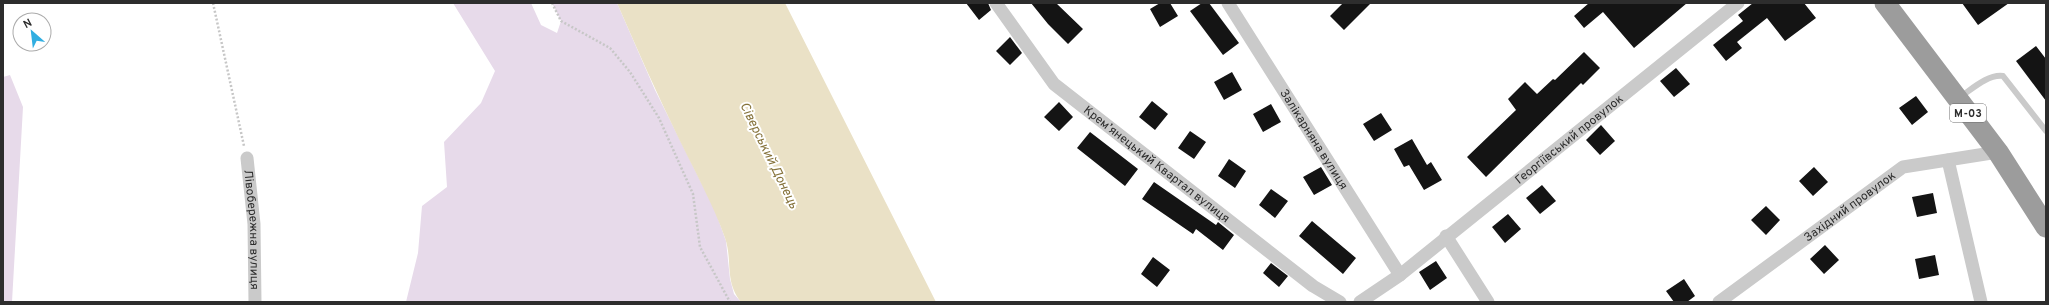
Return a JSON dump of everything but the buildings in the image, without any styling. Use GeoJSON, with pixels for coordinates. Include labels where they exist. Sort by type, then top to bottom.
{"type":"FeatureCollection","features":[{"type":"Feature","properties":{"kind":"highway","name":"М-03"},"geometry":{"type":"LineString","coordinates":[[1885,3],[1998,152],[2046,227]]}},
{"type":"Feature","properties":{"kind":"street","name":"Крем’янецький Квартал вулиця"},"geometry":{"type":"LineString","coordinates":[[996,3],[1054,84],[1313,286],[1340,302]]}},
{"type":"Feature","properties":{"kind":"street","name":"Залікарняна вулиця"},"geometry":{"type":"LineString","coordinates":[[1228,3],[1400,275]]}},
{"type":"Feature","properties":{"kind":"street","name":"Георгіївський провулок"},"geometry":{"type":"LineString","coordinates":[[1400,275],[1446,236],[1738,3]]}},
{"type":"Feature","properties":{"kind":"street","name":"Західний провулок"},"geometry":{"type":"LineString","coordinates":[[1719,302],[1903,167],[1998,152]]}},
{"type":"Feature","properties":{"kind":"street","name":"Лівобережна вулиця"},"geometry":{"type":"LineString","coordinates":[[247,158],[254,224],[255,302]]}},
{"type":"Feature","properties":{"kind":"street"},"geometry":{"type":"LineString","coordinates":[[1948,160],[1981,302]]}},
{"type":"Feature","properties":{"kind":"street"},"geometry":{"type":"LineString","coordinates":[[1446,236],[1488,302]]}},
{"type":"Feature","properties":{"kind":"street"},"geometry":{"type":"LineString","coordinates":[[1360,302],[1400,275]]}},
{"type":"Feature","properties":{"kind":"lane"},"geometry":{"type":"LineString","coordinates":[[1957,98],[1990,78],[2003,76],[2046,131]]}},
{"type":"Feature","properties":{"kind":"path"},"geometry":{"type":"LineString","coordinates":[[213,3],[247,158]]}},
{"type":"Feature","properties":{"kind":"path"},"geometry":{"type":"LineString","coordinates":[[552,3],[561,21],[610,48],[630,72],[659,118],[693,194],[700,247],[730,302]]}},
{"type":"Feature","properties":{"kind":"shaded area"},"geometry":{"type":"Polygon","coordinates":[[[453,3],[531,3],[541,25],[557,33],[561,21],[552,3],[617,3],[655,90],[715,210],[726,241],[730,279],[734,294],[741,302],[406,302],[418,253],[422,206],[447,187],[444,142],[481,103],[495,71],[453,3]]]}},
{"type":"Feature","properties":{"kind":"shaded area"},"geometry":{"type":"Polygon","coordinates":[[[10,75],[23,107],[12,302],[3,302],[3,77],[10,75]]]}},
{"type":"Feature","properties":{"kind":"water","name":"Сіверський Донець"},"geometry":{"type":"Polygon","coordinates":[[[617,3],[785,3],[936,302],[741,302],[732,286],[727,246],[720,225],[655,88],[617,3]]]}}]}
